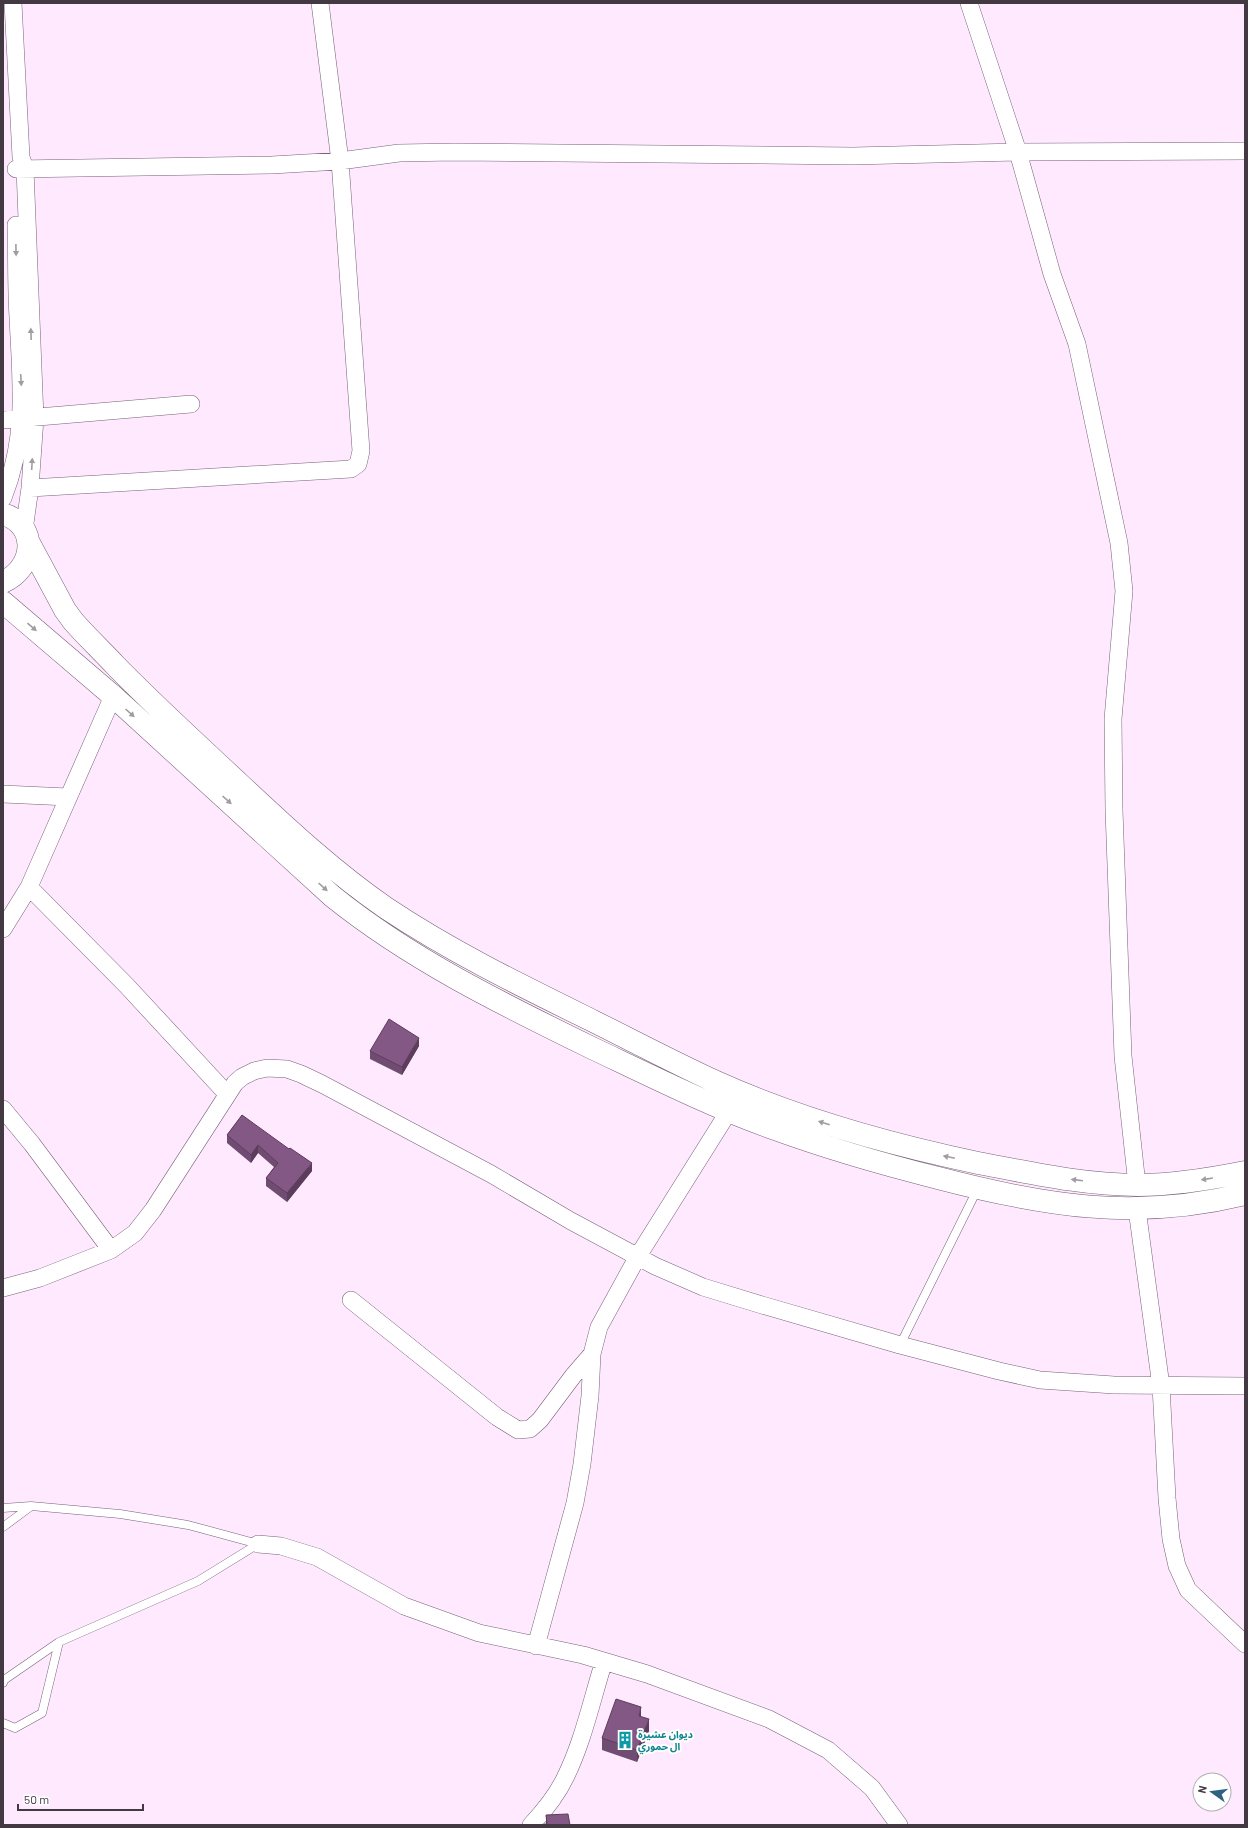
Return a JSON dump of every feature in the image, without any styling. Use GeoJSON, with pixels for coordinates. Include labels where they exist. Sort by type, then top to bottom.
{"type":"FeatureCollection","features":[{"type":"Feature","properties":{"kind":"main road"},"geometry":{"type":"LineString","coordinates":[[3,514],[17,522],[65,610],[73,621],[149,700],[304,843],[382,905],[444,945],[493,972],[715,1082],[822,1122],[913,1149],[1046,1177],[1099,1183],[1137,1185],[1203,1180],[1245,1172]]}},
{"type":"Feature","properties":{"kind":"main road"},"geometry":{"type":"LineString","coordinates":[[3,582],[20,572],[26,562],[28,552],[26,536]]}},
{"type":"Feature","properties":{"kind":"main road"},"geometry":{"type":"LineString","coordinates":[[3,602],[113,696],[332,896],[380,932],[492,998],[635,1068],[729,1111],[790,1134],[890,1166],[1024,1198],[1076,1206],[1137,1209],[1186,1206],[1245,1194]]}},
{"type":"Feature","properties":{"kind":"street"},"geometry":{"type":"LineString","coordinates":[[13,3],[20,165],[30,488],[26,536]]}},
{"type":"Feature","properties":{"kind":"street"},"geometry":{"type":"LineString","coordinates":[[30,488],[351,469],[358,464],[362,451],[340,161],[320,3]]}},
{"type":"Feature","properties":{"kind":"street"},"geometry":{"type":"LineString","coordinates":[[969,3],[1018,152],[1052,274],[1077,344],[1119,542],[1123,568],[1123,611],[1113,719],[1114,795],[1122,1056],[1137,1185]]}},
{"type":"Feature","properties":{"kind":"street"},"geometry":{"type":"LineString","coordinates":[[20,165],[181,168],[340,161],[394,154],[455,152],[853,156],[1018,152],[1245,151]]}},
{"type":"Feature","properties":{"kind":"street"},"geometry":{"type":"LineString","coordinates":[[3,498],[28,418],[10,297],[20,165]]}},
{"type":"Feature","properties":{"kind":"street"},"geometry":{"type":"LineString","coordinates":[[3,420],[191,404]]}},
{"type":"Feature","properties":{"kind":"street"},"geometry":{"type":"LineString","coordinates":[[3,930],[29,887],[113,696]]}},
{"type":"Feature","properties":{"kind":"street"},"geometry":{"type":"LineString","coordinates":[[3,794],[68,797]]}},
{"type":"Feature","properties":{"kind":"street"},"geometry":{"type":"LineString","coordinates":[[29,887],[127,986],[227,1094]]}},
{"type":"Feature","properties":{"kind":"street"},"geometry":{"type":"LineString","coordinates":[[3,1288],[40,1278],[111,1250],[127,1240],[142,1224],[227,1094],[242,1077],[254,1071],[267,1068],[287,1069],[302,1074],[491,1174],[572,1221],[638,1256],[703,1287],[900,1345],[999,1371],[1040,1380],[1161,1386],[1245,1386]]}},
{"type":"Feature","properties":{"kind":"street"},"geometry":{"type":"LineString","coordinates":[[3,1109],[32,1144],[111,1250]]}},
{"type":"Feature","properties":{"kind":"street"},"geometry":{"type":"LineString","coordinates":[[536,1646],[575,1503],[582,1464],[590,1396],[592,1354],[599,1327],[638,1256],[729,1111]]}},
{"type":"Feature","properties":{"kind":"street"},"geometry":{"type":"LineString","coordinates":[[1137,1209],[1161,1386],[1167,1498],[1171,1539],[1177,1566],[1188,1590],[1245,1644]]}},
{"type":"Feature","properties":{"kind":"street"},"geometry":{"type":"LineString","coordinates":[[351,1300],[497,1417],[518,1430],[530,1429],[540,1420],[573,1376],[592,1354]]}},
{"type":"Feature","properties":{"kind":"street"},"geometry":{"type":"LineString","coordinates":[[258,1544],[281,1546],[317,1557],[404,1606],[479,1633],[584,1655],[647,1674],[769,1719],[828,1750],[866,1783],[899,1825]]}},
{"type":"Feature","properties":{"kind":"street"},"geometry":{"type":"LineString","coordinates":[[531,1825],[540,1816],[565,1779],[574,1759],[604,1661]]}},
{"type":"Feature","properties":{"kind":"lane"},"geometry":{"type":"LineString","coordinates":[[900,1345],[978,1188]]}},
{"type":"Feature","properties":{"kind":"lane"},"geometry":{"type":"LineString","coordinates":[[3,1527],[31,1506]]}},
{"type":"Feature","properties":{"kind":"lane"},"geometry":{"type":"LineString","coordinates":[[3,1508],[31,1506],[120,1514],[188,1525],[258,1544]]}},
{"type":"Feature","properties":{"kind":"lane"},"geometry":{"type":"LineString","coordinates":[[3,1683],[4,1680],[59,1642],[198,1581],[258,1544]]}},
{"type":"Feature","properties":{"kind":"lane"},"geometry":{"type":"LineString","coordinates":[[3,1723],[15,1728],[42,1713],[59,1642]]}},
{"type":"Feature","properties":{"kind":"building"},"geometry":{"type":"Polygon","coordinates":[[[389,1019],[419,1038],[402,1067],[370,1051],[389,1019]]]}},
{"type":"Feature","properties":{"kind":"building"},"geometry":{"type":"Polygon","coordinates":[[[242,1115],[289,1149],[290,1148],[312,1163],[287,1193],[266,1178],[278,1163],[258,1145],[251,1155],[227,1135],[242,1115]]]}},
{"type":"Feature","properties":{"kind":"building","name":"ديوان عشيرة ال حموري"},"geometry":{"type":"Polygon","coordinates":[[[616,1699],[641,1707],[639,1716],[649,1719],[637,1750],[602,1738],[616,1699]]]}},
{"type":"Feature","properties":{"kind":"building"},"geometry":{"type":"Polygon","coordinates":[[[568,1814],[570,1825],[535,1825],[547,1824],[546,1815],[568,1814]]]}},
{"type":"Feature","properties":{"kind":"place","name":"ديوان عشيرة ال حموري"},"geometry":{"type":"Point","coordinates":[625,1740]}}]}
